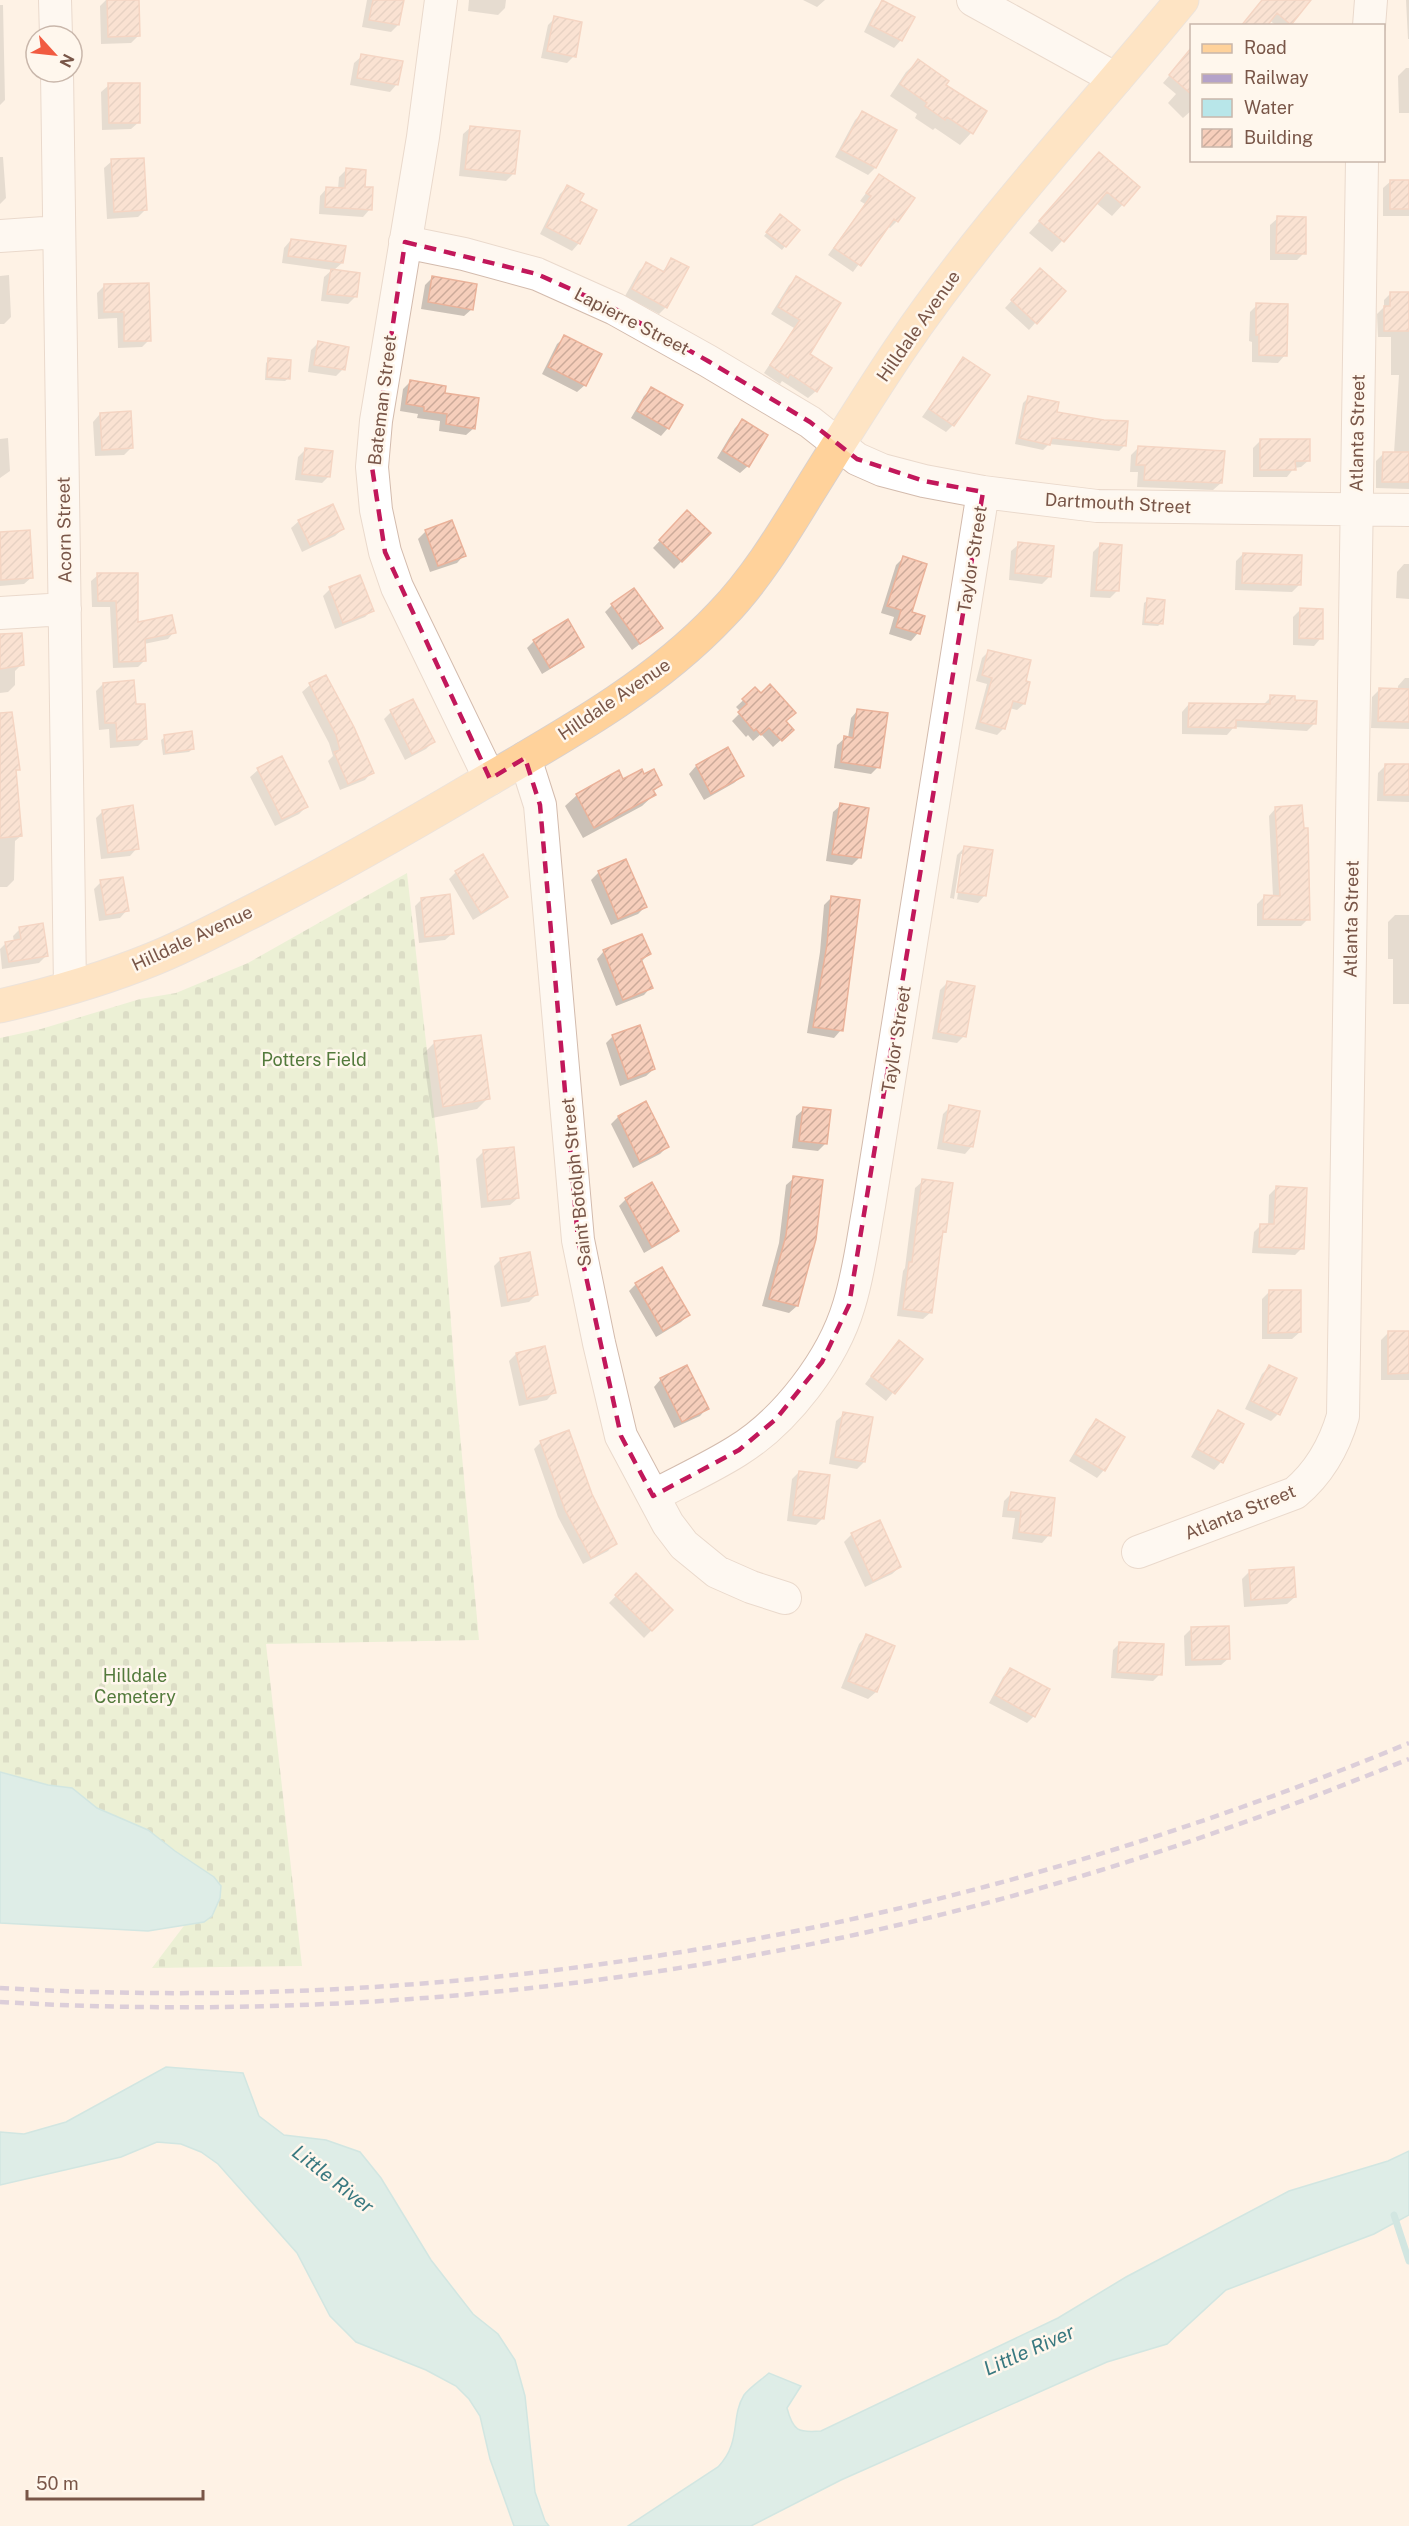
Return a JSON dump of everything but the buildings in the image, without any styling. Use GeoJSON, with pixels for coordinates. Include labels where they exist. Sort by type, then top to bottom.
{"type":"FeatureCollection","features":[{"type":"Feature","properties":{"kind":"main road","name":"Hilldale Avenue"},"geometry":{"type":"LineString","coordinates":[[0,1006],[70,987],[154,959],[196,940],[352,858],[490,779],[635,690],[676,658],[723,613],[776,544],[899,350],[949,280],[1182,0]]}},
{"type":"Feature","properties":{"kind":"street"},"geometry":{"type":"LineString","coordinates":[[56,0],[56,24]]}},
{"type":"Feature","properties":{"kind":"street","name":"Bateman Street"},"geometry":{"type":"LineString","coordinates":[[441,0],[376,421],[372,467],[376,510],[385,552],[397,587],[490,779]]}},
{"type":"Feature","properties":{"kind":"street"},"geometry":{"type":"LineString","coordinates":[[973,0],[1116,79]]}},
{"type":"Feature","properties":{"kind":"street"},"geometry":{"type":"LineString","coordinates":[[1369,24],[1371,0]]}},
{"type":"Feature","properties":{"kind":"street","name":"Acorn Street"},"geometry":{"type":"LineString","coordinates":[[57,84],[70,987]]}},
{"type":"Feature","properties":{"kind":"street","name":"Atlanta Street"},"geometry":{"type":"LineString","coordinates":[[1138,1552],[1295,1493],[1311,1480],[1324,1462],[1337,1438],[1343,1416],[1362,162]]}},
{"type":"Feature","properties":{"kind":"street"},"geometry":{"type":"LineString","coordinates":[[0,236],[59,232]]}},
{"type":"Feature","properties":{"kind":"street","name":"Lapierre Street"},"geometry":{"type":"LineString","coordinates":[[405,242],[464,254],[537,274],[615,309],[810,422],[838,444]]}},
{"type":"Feature","properties":{"kind":"street","name":"Dartmouth Street"},"geometry":{"type":"LineString","coordinates":[[838,444],[857,459],[882,470],[924,482],[1096,506],[1409,510]]}},
{"type":"Feature","properties":{"kind":"street","name":"Taylor Street"},"geometry":{"type":"LineString","coordinates":[[652,1496],[739,1450],[776,1419],[802,1393],[822,1362],[839,1331],[849,1305],[871,1195],[983,492]]}},
{"type":"Feature","properties":{"kind":"street"},"geometry":{"type":"LineString","coordinates":[[0,613],[65,609]]}},
{"type":"Feature","properties":{"kind":"street","name":"Saint Botolph Street"},"geometry":{"type":"LineString","coordinates":[[525,758],[540,805],[578,1240],[621,1436],[668,1524],[684,1545],[717,1572],[751,1587],[786,1598]]}},
{"type":"Feature","properties":{"kind":"highlighted area"},"geometry":{"type":"Polygon","coordinates":[[[405,242],[537,274],[615,309],[708,361],[810,422],[857,459],[924,481],[983,492],[849,1305],[822,1362],[776,1419],[739,1450],[653,1496],[621,1436],[578,1240],[540,805],[525,758],[490,779],[385,552],[372,467],[405,242]]]}},
{"type":"Feature","properties":{"kind":"green space"},"geometry":{"type":"Polygon","coordinates":[[[407,873],[439,1158],[456,1391],[479,1640],[266,1644],[302,1966],[152,1968],[205,1898],[0,1802],[0,1038],[41,1029],[140,999],[176,993],[248,963],[407,873]]]}},
{"type":"Feature","properties":{"kind":"water"},"geometry":{"type":"Polygon","coordinates":[[[0,1772],[48,1785],[72,1788],[97,1808],[148,1830],[214,1877],[221,1886],[220,1898],[212,1916],[204,1922],[148,1931],[0,1923],[0,1772]]]}},
{"type":"Feature","properties":{"kind":"water","name":"Little River"},"geometry":{"type":"Polygon","coordinates":[[[166,2067],[243,2073],[259,2116],[284,2135],[326,2140],[360,2152],[381,2178],[431,2260],[473,2314],[498,2334],[515,2360],[525,2396],[535,2492],[549,2526],[514,2526],[490,2459],[480,2416],[469,2399],[456,2386],[426,2370],[356,2342],[330,2316],[297,2253],[218,2164],[201,2152],[181,2144],[157,2142],[121,2157],[0,2185],[0,2132],[24,2134],[66,2122],[166,2067]]]}},
{"type":"Feature","properties":{"kind":"water","name":"Little River"},"geometry":{"type":"Polygon","coordinates":[[[1409,2151],[1409,2215],[1374,2234],[1226,2290],[1167,2344],[1107,2362],[841,2480],[751,2526],[628,2526],[718,2467],[730,2448],[737,2412],[744,2395],[769,2373],[801,2386],[787,2408],[794,2426],[802,2431],[821,2431],[1058,2318],[1126,2277],[1289,2191],[1388,2161],[1409,2151]]]}},
{"type":"Feature","properties":{"kind":"waterway"},"geometry":{"type":"LineString","coordinates":[[1394,2215],[1409,2261]]}},
{"type":"Feature","properties":{"kind":"railway"},"geometry":{"type":"LineString","coordinates":[[0,1988],[182,1993],[362,1988],[541,1972],[718,1946],[894,1910],[1067,1864],[1239,1808],[1409,1743]]}},
{"type":"Feature","properties":{"kind":"railway"},"geometry":{"type":"LineString","coordinates":[[0,2002],[143,2007],[286,2006],[429,1998],[571,1983],[713,1962],[854,1935],[993,1901],[1201,1838],[1409,1759]]}},
{"type":"Feature","properties":{"kind":"park label","name":"Potters Field"},"geometry":{"type":"Point","coordinates":[314,1059]}},
{"type":"Feature","properties":{"kind":"park label","name":"Hilldale Cemetery"},"geometry":{"type":"Point","coordinates":[135,1685]}}]}
